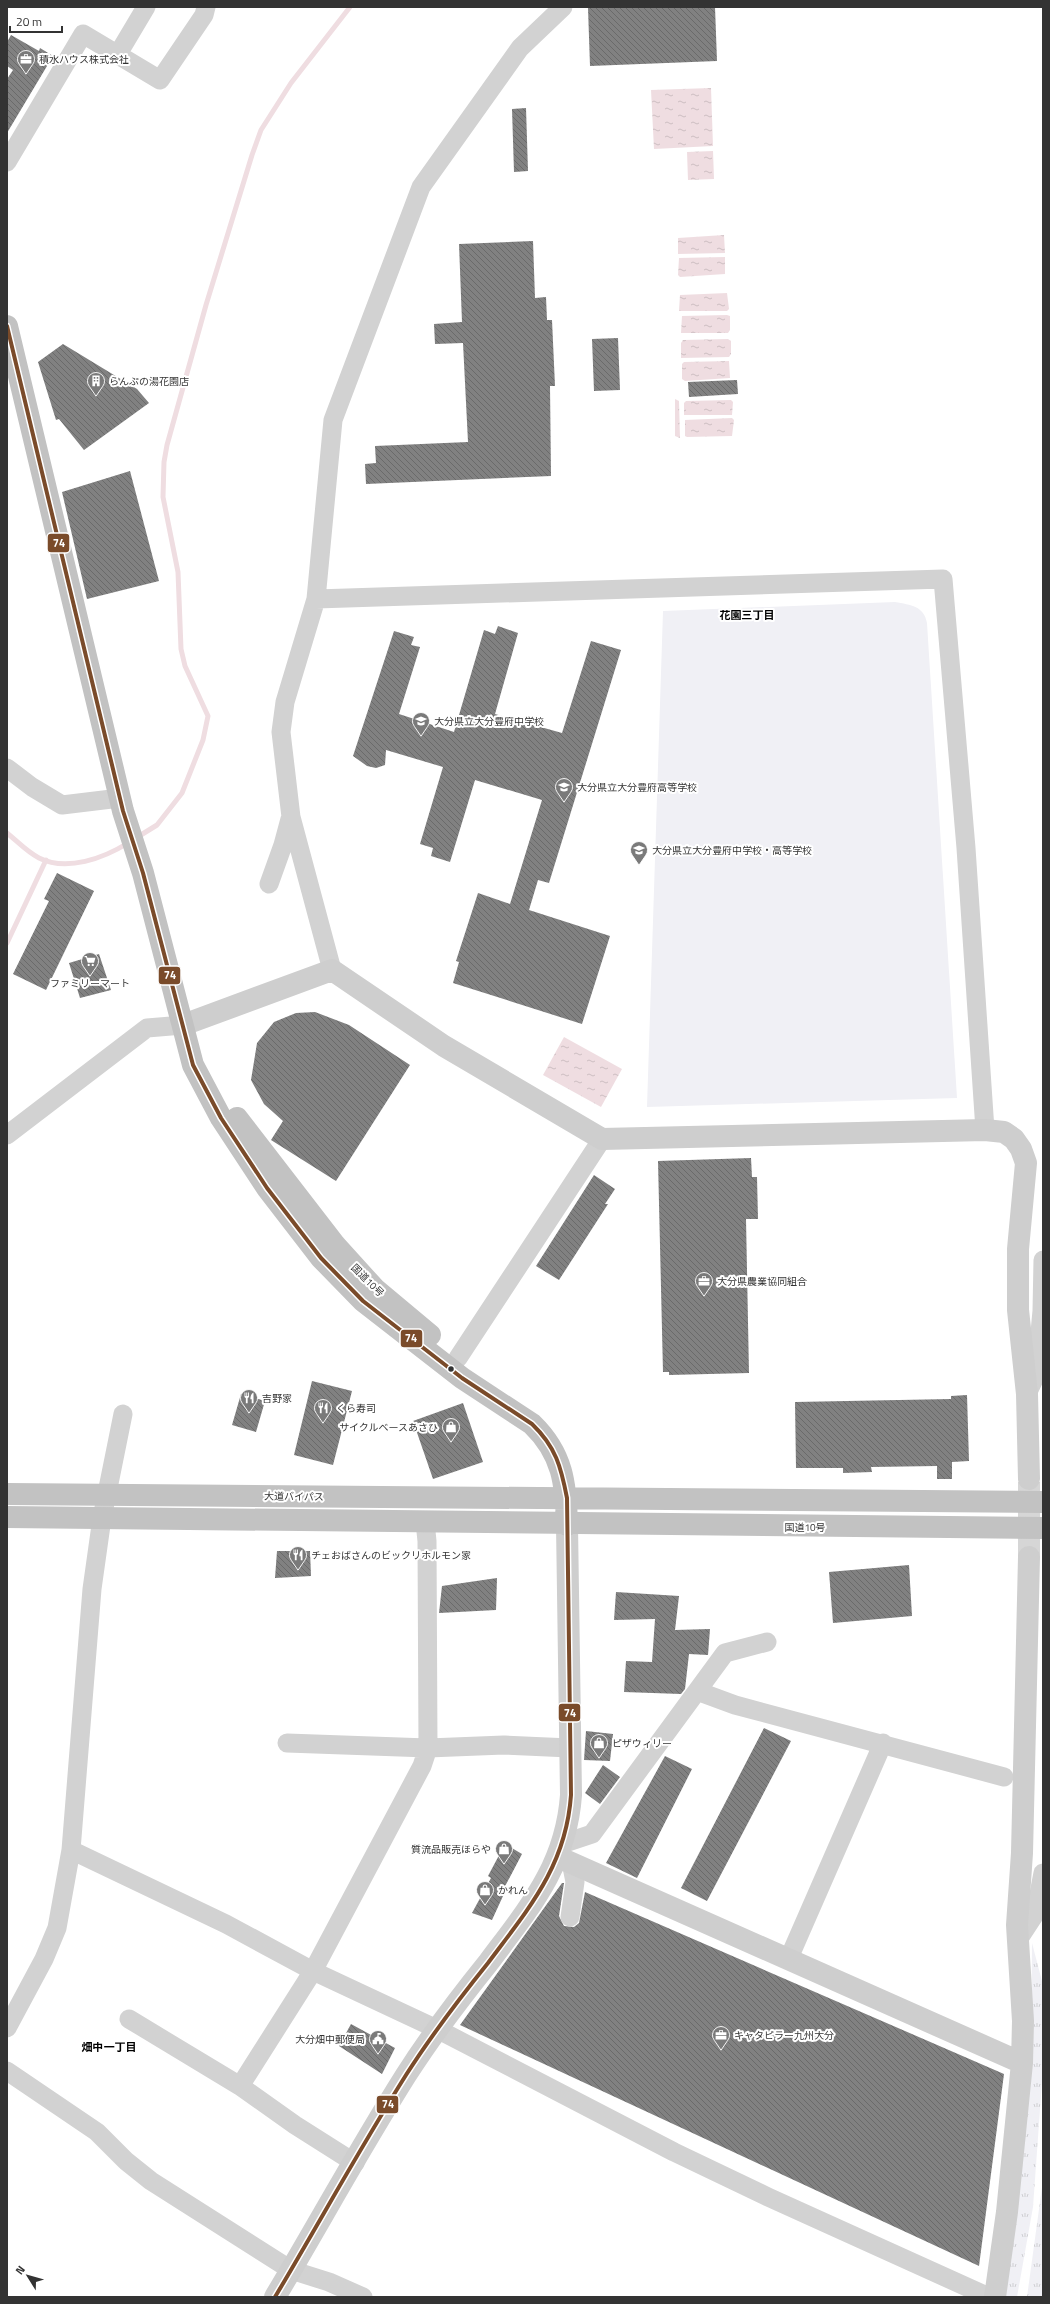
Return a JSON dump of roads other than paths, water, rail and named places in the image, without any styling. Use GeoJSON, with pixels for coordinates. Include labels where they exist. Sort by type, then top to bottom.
{"type":"FeatureCollection","features":[{"type":"Feature","properties":{"kind":"highway","name":"国道10号"},"geometry":{"type":"LineString","coordinates":[[7,326],[122,804],[143,873],[194,1065],[221,1118],[267,1188],[321,1258],[363,1301],[462,1378],[532,1424],[542,1434],[559,1460],[574,1499]]}},
{"type":"Feature","properties":{"kind":"highway","name":"国道10号"},"geometry":{"type":"LineString","coordinates":[[183,1025],[206,1060],[237,1118],[334,1245],[375,1289],[458,1358],[535,1413],[556,1432],[570,1452],[574,1499],[567,1525],[1043,1528]]}},
{"type":"Feature","properties":{"kind":"highway","name":"大道バイパス"},"geometry":{"type":"LineString","coordinates":[[7,1494],[574,1499]]}},
{"type":"Feature","properties":{"kind":"highway"},"geometry":{"type":"LineString","coordinates":[[574,1499],[1043,1502]]}},
{"type":"Feature","properties":{"kind":"highway"},"geometry":{"type":"LineString","coordinates":[[7,1517],[567,1525]]}},
{"type":"Feature","properties":{"kind":"street"},"geometry":{"type":"LineString","coordinates":[[118,54],[146,7]]}},
{"type":"Feature","properties":{"kind":"street"},"geometry":{"type":"LineString","coordinates":[[7,162],[83,34],[160,80],[204,15],[206,7]]}},
{"type":"Feature","properties":{"kind":"street"},"geometry":{"type":"LineString","coordinates":[[563,7],[520,48],[421,187],[333,420],[316,599],[285,702],[281,732],[291,816],[332,970],[444,1046],[602,1139],[985,1130],[1004,1132],[1014,1139],[1021,1149],[1026,1163],[1018,1249],[1018,1310],[1027,1394],[1029,1480]]}},
{"type":"Feature","properties":{"kind":"street"},"geometry":{"type":"LineString","coordinates":[[316,599],[943,579],[966,848],[985,1130]]}},
{"type":"Feature","properties":{"kind":"street"},"geometry":{"type":"LineString","coordinates":[[7,768],[32,787],[62,805],[122,804]]}},
{"type":"Feature","properties":{"kind":"street"},"geometry":{"type":"LineString","coordinates":[[269,884],[284,845],[291,816]]}},
{"type":"Feature","properties":{"kind":"street"},"geometry":{"type":"LineString","coordinates":[[7,1135],[147,1028],[183,1025],[332,970]]}},
{"type":"Feature","properties":{"kind":"street"},"geometry":{"type":"LineString","coordinates":[[458,1358],[602,1139]]}},
{"type":"Feature","properties":{"kind":"street"},"geometry":{"type":"LineString","coordinates":[[1027,1394],[1036,1375],[1043,1260]]}},
{"type":"Feature","properties":{"kind":"street"},"geometry":{"type":"LineString","coordinates":[[7,2028],[44,1959],[57,1928],[71,1850],[92,1589],[106,1495],[123,1414]]}},
{"type":"Feature","properties":{"kind":"street"},"geometry":{"type":"LineString","coordinates":[[240,2086],[313,1971],[422,1766],[428,1748],[427,1541],[425,1522]]}},
{"type":"Feature","properties":{"kind":"street"},"geometry":{"type":"LineString","coordinates":[[567,1525],[570,1812],[564,1854],[575,1882],[570,1917]]}},
{"type":"Feature","properties":{"kind":"street"},"geometry":{"type":"LineString","coordinates":[[995,2297],[1008,2205],[1022,2063],[1022,2021],[1018,1940],[1027,1673],[1028,1557]]}},
{"type":"Feature","properties":{"kind":"street"},"geometry":{"type":"LineString","coordinates":[[275,2297],[406,2076],[437,2029],[534,1902],[564,1854],[592,1834],[725,1653],[767,1642]]}},
{"type":"Feature","properties":{"kind":"street"},"geometry":{"type":"LineString","coordinates":[[697,1691],[735,1705],[883,1743],[1004,1778]]}},
{"type":"Feature","properties":{"kind":"street"},"geometry":{"type":"LineString","coordinates":[[287,1743],[428,1748],[504,1745],[570,1748]]}},
{"type":"Feature","properties":{"kind":"street"},"geometry":{"type":"LineString","coordinates":[[788,1958],[883,1743]]}},
{"type":"Feature","properties":{"kind":"street"},"geometry":{"type":"LineString","coordinates":[[71,1850],[226,1924],[313,1971],[437,2029],[681,2155],[768,2197],[988,2297]]}},
{"type":"Feature","properties":{"kind":"street"},"geometry":{"type":"LineString","coordinates":[[564,1854],[788,1958],[1022,2063]]}},
{"type":"Feature","properties":{"kind":"street"},"geometry":{"type":"LineString","coordinates":[[1018,1940],[1035,1914],[1043,1873]]}},
{"type":"Feature","properties":{"kind":"street"},"geometry":{"type":"LineString","coordinates":[[128,2019],[240,2086],[295,2125],[355,2162]]}},
{"type":"Feature","properties":{"kind":"street"},"geometry":{"type":"LineString","coordinates":[[7,2071],[97,2132],[126,2161],[150,2181],[291,2270],[329,2282],[363,2297]]}},
{"type":"Feature","properties":{"kind":"water"},"geometry":{"type":"Polygon","coordinates":[[[711,88],[713,146],[654,149],[651,90],[711,88]]]}},
{"type":"Feature","properties":{"kind":"water"},"geometry":{"type":"Polygon","coordinates":[[[713,151],[714,179],[688,180],[687,152],[713,151]]]}},
{"type":"Feature","properties":{"kind":"water"},"geometry":{"type":"Polygon","coordinates":[[[724,235],[725,253],[678,254],[678,238],[724,235]]]}},
{"type":"Feature","properties":{"kind":"water"},"geometry":{"type":"Polygon","coordinates":[[[725,257],[725,274],[680,277],[678,275],[679,258],[725,257]]]}},
{"type":"Feature","properties":{"kind":"water"},"geometry":{"type":"Polygon","coordinates":[[[727,293],[729,309],[727,311],[679,311],[680,295],[727,293]]]}},
{"type":"Feature","properties":{"kind":"water"},"geometry":{"type":"Polygon","coordinates":[[[682,316],[730,316],[730,330],[728,333],[681,333],[682,316]]]}},
{"type":"Feature","properties":{"kind":"water"},"geometry":{"type":"Polygon","coordinates":[[[728,339],[731,341],[731,354],[729,357],[681,358],[681,343],[683,340],[728,339]]]}},
{"type":"Feature","properties":{"kind":"water"},"geometry":{"type":"Polygon","coordinates":[[[729,361],[730,378],[685,381],[682,379],[682,364],[684,362],[729,361]]]}},
{"type":"Feature","properties":{"kind":"water"},"geometry":{"type":"Polygon","coordinates":[[[675,399],[679,401],[680,438],[675,436],[675,399]]]}},
{"type":"Feature","properties":{"kind":"water"},"geometry":{"type":"Polygon","coordinates":[[[731,400],[733,402],[732,415],[684,415],[684,403],[686,401],[731,400]]]}},
{"type":"Feature","properties":{"kind":"water"},"geometry":{"type":"Polygon","coordinates":[[[732,418],[734,420],[732,436],[685,436],[685,420],[732,418]]]}},
{"type":"Feature","properties":{"kind":"water"},"geometry":{"type":"Polygon","coordinates":[[[564,1037],[622,1069],[601,1107],[543,1075],[564,1037]]]}},
{"type":"Feature","properties":{"kind":"waterway"},"geometry":{"type":"LineString","coordinates":[[136,838],[157,825],[182,793],[203,740],[208,716],[185,666],[181,649],[178,572],[163,497],[164,462],[167,445],[206,305],[261,130],[291,83],[350,7]]}},
{"type":"Feature","properties":{"kind":"waterway"},"geometry":{"type":"LineString","coordinates":[[7,833],[35,856],[50,862],[61,864],[97,858],[128,843]]}},
{"type":"Feature","properties":{"kind":"waterway"},"geometry":{"type":"LineString","coordinates":[[7,943],[46,860]]}},
{"type":"Feature","properties":{"kind":"tunnel"},"geometry":{"type":"LineString","coordinates":[[1029,1482],[1029,1557]]}},
{"type":"Feature","properties":{"kind":"place","name":"積水ハウス株式会社"},"geometry":{"type":"Point","coordinates":[26,74]}},
{"type":"Feature","properties":{"kind":"place","name":"らんぷの湯花園店"},"geometry":{"type":"Point","coordinates":[96,396]}},
{"type":"Feature","properties":{"kind":"place","name":"大分県立大分豊府中学校"},"geometry":{"type":"Point","coordinates":[421,736]}},
{"type":"Feature","properties":{"kind":"place","name":"大分県立大分豊府高等学校"},"geometry":{"type":"Point","coordinates":[564,802]}},
{"type":"Feature","properties":{"kind":"place","name":"大分県立大分豊府中学校・高等学校"},"geometry":{"type":"Point","coordinates":[639,865]}},
{"type":"Feature","properties":{"kind":"place","name":"ファミリーマート"},"geometry":{"type":"Point","coordinates":[90,976]}},
{"type":"Feature","properties":{"kind":"place","name":"大分県農業協同組合"},"geometry":{"type":"Point","coordinates":[704,1296]}},
{"type":"Feature","properties":{"kind":"place","name":"吉野家"},"geometry":{"type":"Point","coordinates":[249,1413]}},
{"type":"Feature","properties":{"kind":"place","name":"くら寿司"},"geometry":{"type":"Point","coordinates":[323,1423]}},
{"type":"Feature","properties":{"kind":"place","name":"サイクルベースあさひ"},"geometry":{"type":"Point","coordinates":[451,1442]}},
{"type":"Feature","properties":{"kind":"place","name":"チェおばさんのビックリホルモン家"},"geometry":{"type":"Point","coordinates":[298,1570]}},
{"type":"Feature","properties":{"kind":"place","name":"ピザウィリー"},"geometry":{"type":"Point","coordinates":[599,1758]}},
{"type":"Feature","properties":{"kind":"place","name":"質流品販売ほらや"},"geometry":{"type":"Point","coordinates":[504,1864]}},
{"type":"Feature","properties":{"kind":"place","name":"かれん"},"geometry":{"type":"Point","coordinates":[485,1905]}},
{"type":"Feature","properties":{"kind":"place","name":"キャタピラー九州大分"},"geometry":{"type":"Point","coordinates":[721,2050]}},
{"type":"Feature","properties":{"kind":"place","name":"大分畑中郵便局"},"geometry":{"type":"Point","coordinates":[378,2054]}},
{"type":"Feature","properties":{"kind":"district","name":"花園三丁目"},"geometry":{"type":"Point","coordinates":[747,615]}},
{"type":"Feature","properties":{"kind":"district","name":"畑中一丁目"},"geometry":{"type":"Point","coordinates":[109,2047]}}]}
